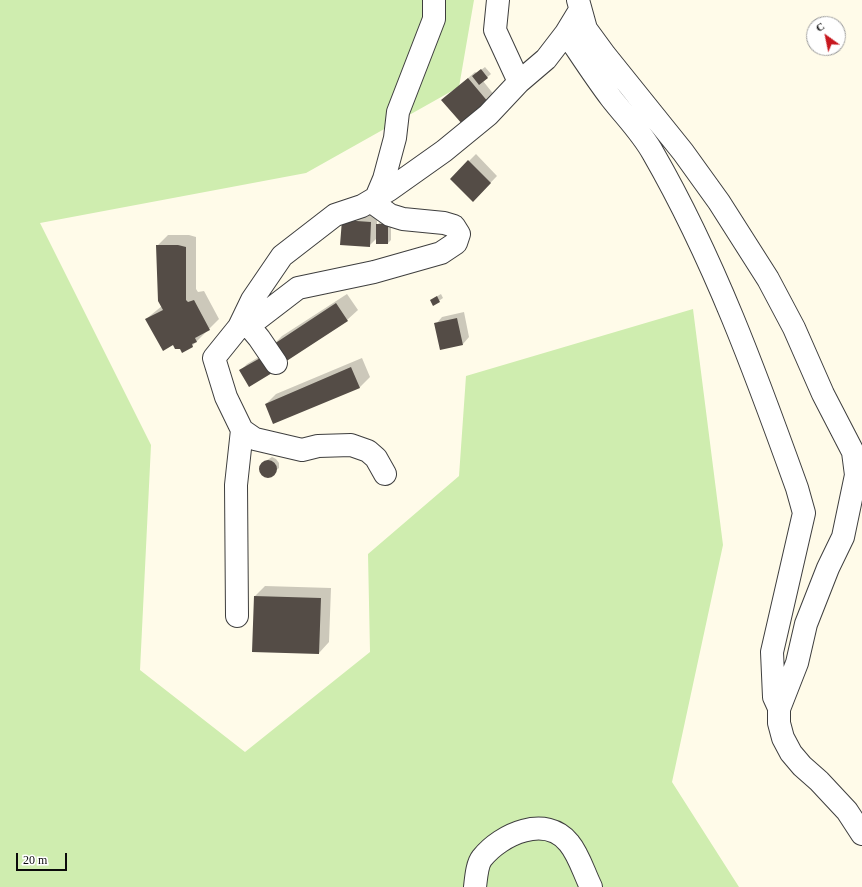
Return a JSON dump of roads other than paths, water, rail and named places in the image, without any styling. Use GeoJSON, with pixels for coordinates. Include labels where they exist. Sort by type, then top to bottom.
{"type":"FeatureCollection","features":[{"type":"Feature","properties":{"kind":"street"},"geometry":{"type":"LineString","coordinates":[[243,320],[255,321],[298,288],[374,272],[441,253],[456,243],[459,234],[454,226],[444,223],[417,221],[390,216],[376,206],[376,198],[384,179],[395,138],[398,112],[434,19],[434,0]]}},
{"type":"Feature","properties":{"kind":"street"},"geometry":{"type":"LineString","coordinates":[[498,0],[495,30],[519,82]]}},
{"type":"Feature","properties":{"kind":"street"},"geometry":{"type":"LineString","coordinates":[[385,474],[376,458],[368,451],[351,445],[318,446],[302,450],[287,445],[255,439],[242,430],[226,397],[214,358],[239,327],[252,300],[282,256],[335,215],[362,206],[389,190],[461,137],[488,115],[519,82],[546,59],[566,33],[579,5]]}},
{"type":"Feature","properties":{"kind":"street"},"geometry":{"type":"LineString","coordinates":[[579,5],[586,29],[683,152],[720,202],[765,273],[794,328],[823,394],[852,452],[856,475],[843,537],[828,568],[806,624],[797,663],[779,709],[779,723],[783,738],[791,753],[847,811],[862,834]]}},
{"type":"Feature","properties":{"kind":"street"},"geometry":{"type":"LineString","coordinates":[[566,33],[606,90],[652,151],[674,192],[712,269],[738,328],[797,488],[804,513],[772,652],[774,697],[779,709]]}},
{"type":"Feature","properties":{"kind":"street"},"geometry":{"type":"LineString","coordinates":[[243,320],[259,338],[276,363]]}},
{"type":"Feature","properties":{"kind":"street"},"geometry":{"type":"LineString","coordinates":[[237,616],[236,485],[242,430]]}},
{"type":"Feature","properties":{"kind":"street"},"geometry":{"type":"LineString","coordinates":[[475,887],[481,859],[503,839],[522,830],[552,830],[569,843],[591,887]]}}]}
